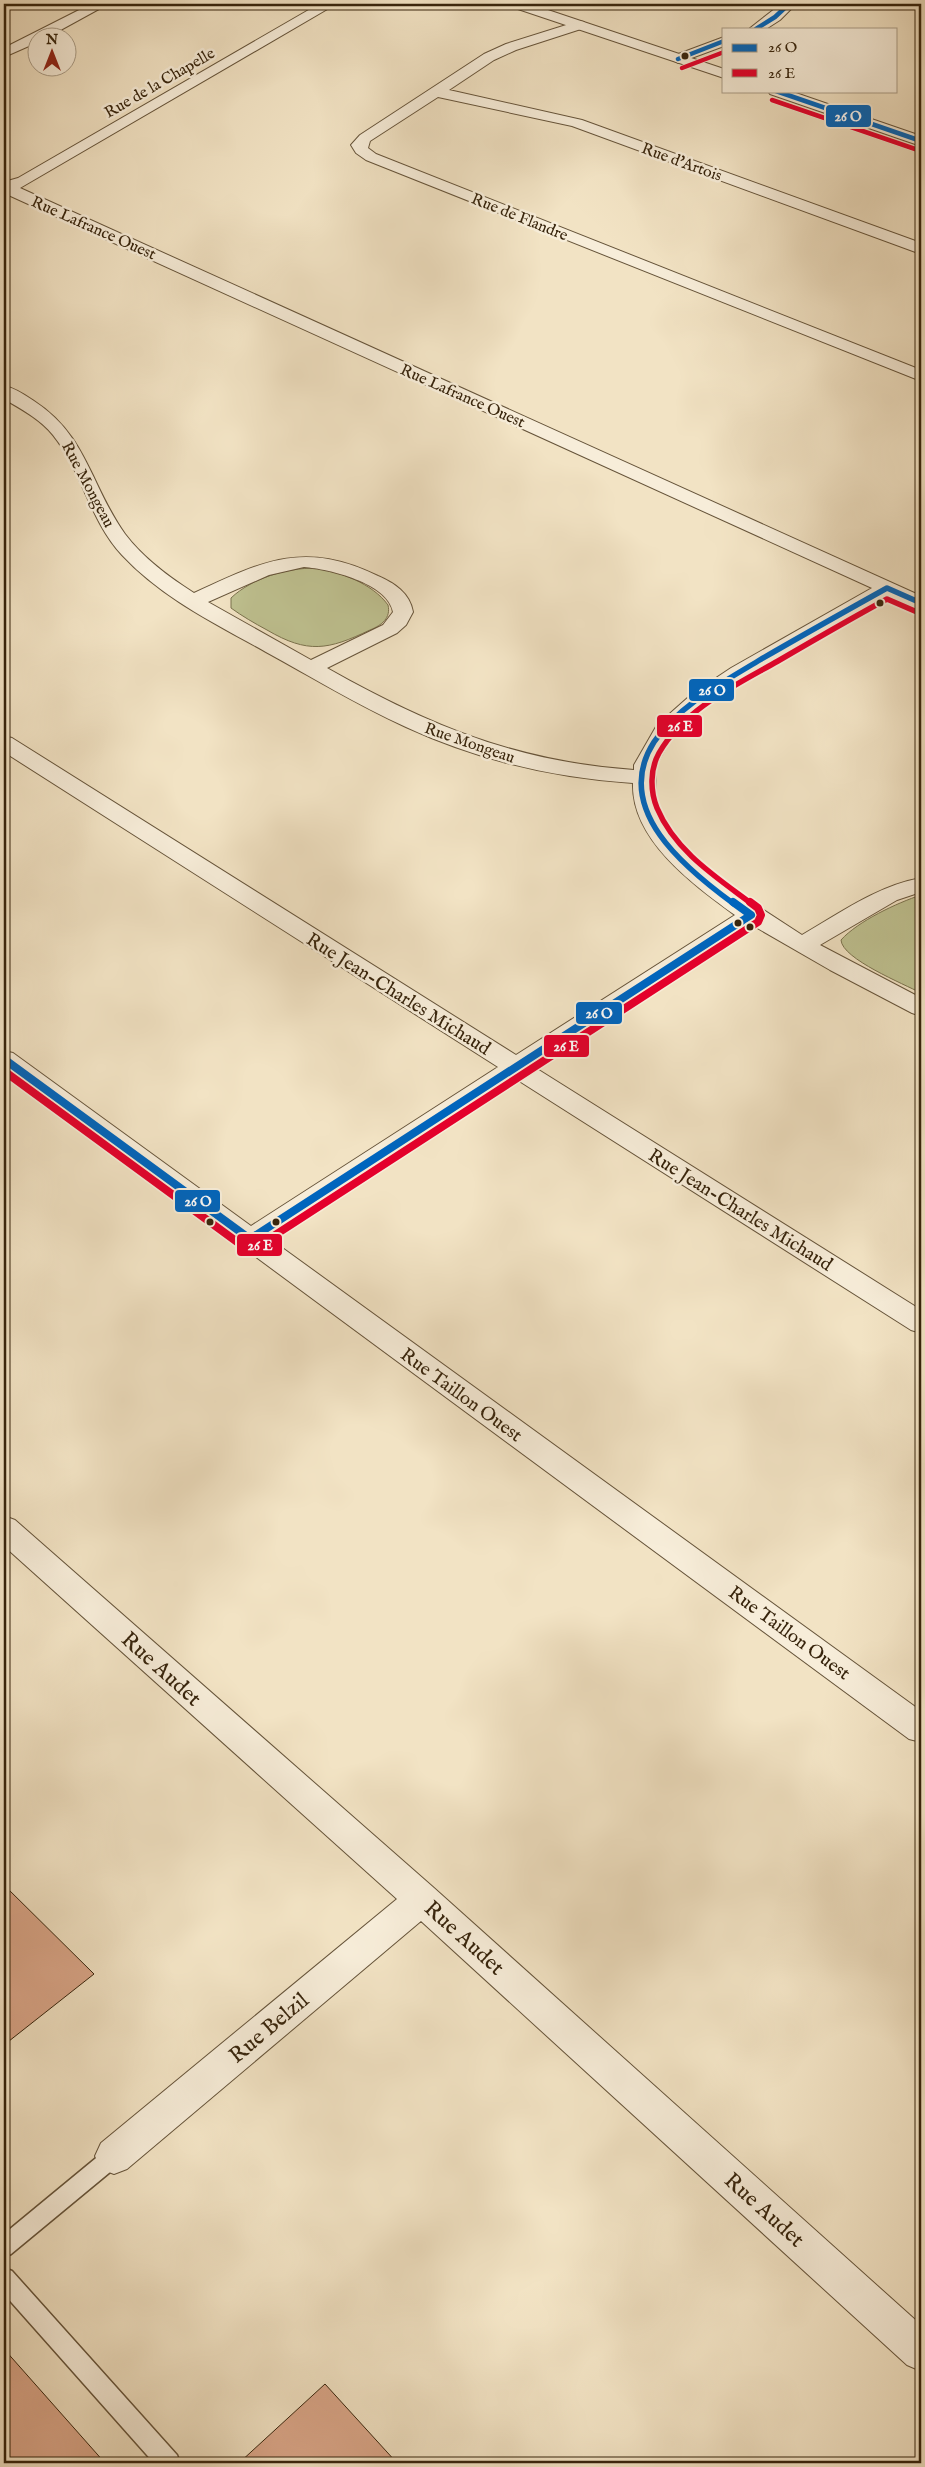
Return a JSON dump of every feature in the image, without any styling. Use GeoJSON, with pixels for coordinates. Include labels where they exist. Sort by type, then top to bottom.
{"type":"FeatureCollection","features":[{"type":"Feature","properties":{"kind":"street"},"geometry":{"type":"LineString","coordinates":[[4,53],[101,4]]}},
{"type":"Feature","properties":{"kind":"street","name":"Rue de la Chapelle"},"geometry":{"type":"LineString","coordinates":[[5,187],[24,181],[329,4]]}},
{"type":"Feature","properties":{"kind":"street"},"geometry":{"type":"LineString","coordinates":[[516,4],[722,73]]}},
{"type":"Feature","properties":{"kind":"street"},"geometry":{"type":"LineString","coordinates":[[758,28],[775,18],[789,4]]}},
{"type":"Feature","properties":{"kind":"street","name":"Rue de Flandre"},"geometry":{"type":"LineString","coordinates":[[579,25],[496,54],[362,140],[359,145],[361,150],[380,160],[921,376]]}},
{"type":"Feature","properties":{"kind":"street"},"geometry":{"type":"LineString","coordinates":[[678,58],[722,42]]}},
{"type":"Feature","properties":{"kind":"street","name":"Rue d'Artois"},"geometry":{"type":"LineString","coordinates":[[437,92],[538,112],[577,123],[921,249]]}},
{"type":"Feature","properties":{"kind":"street"},"geometry":{"type":"LineString","coordinates":[[778,92],[921,141]]}},
{"type":"Feature","properties":{"kind":"street","name":"Rue Lafrance Ouest"},"geometry":{"type":"LineString","coordinates":[[5,187],[921,603]]}},
{"type":"Feature","properties":{"kind":"street","name":"Rue Mongeau"},"geometry":{"type":"LineString","coordinates":[[4,391],[37,411],[59,431],[69,446],[100,509],[128,550],[162,580],[194,601],[310,668],[394,713],[466,744],[532,763],[567,770],[642,777]]}},
{"type":"Feature","properties":{"kind":"street"},"geometry":{"type":"LineString","coordinates":[[194,601],[276,565],[308,560],[332,564],[354,572],[386,589],[398,598],[403,612],[395,625],[310,668]]}},
{"type":"Feature","properties":{"kind":"street"},"geometry":{"type":"LineString","coordinates":[[887,588],[745,669],[691,704],[664,731],[651,749],[646,759],[642,777],[645,802],[649,814],[668,845],[702,879],[751,915],[802,945],[921,1008]]}},
{"type":"Feature","properties":{"kind":"street","name":"Rue Jean-Charles Michaud"},"geometry":{"type":"LineString","coordinates":[[4,743],[921,1323]]}},
{"type":"Feature","properties":{"kind":"street"},"geometry":{"type":"LineString","coordinates":[[802,945],[889,895],[903,889],[921,885]]}},
{"type":"Feature","properties":{"kind":"street"},"geometry":{"type":"LineString","coordinates":[[250,1239],[751,915]]}},
{"type":"Feature","properties":{"kind":"street","name":"Rue Taillon Ouest"},"geometry":{"type":"LineString","coordinates":[[4,1059],[921,1729]]}},
{"type":"Feature","properties":{"kind":"street","name":"Rue Audet"},"geometry":{"type":"LineString","coordinates":[[4,1528],[422,1899],[921,2351]]}},
{"type":"Feature","properties":{"kind":"street","name":"Rue Belzil"},"geometry":{"type":"LineString","coordinates":[[114,2156],[422,1899]]}},
{"type":"Feature","properties":{"kind":"lane"},"geometry":{"type":"LineString","coordinates":[[4,2247],[114,2156]]}},
{"type":"Feature","properties":{"kind":"lane"},"geometry":{"type":"LineString","coordinates":[[4,2278],[169,2463]]}},
{"type":"Feature","properties":{"kind":"green space"},"geometry":{"type":"Polygon","coordinates":[[[315,568],[335,572],[373,590],[388,605],[389,610],[385,620],[374,628],[342,642],[330,645],[307,646],[281,638],[231,608],[231,598],[239,591],[259,580],[282,572],[315,568]]]}},
{"type":"Feature","properties":{"kind":"green space"},"geometry":{"type":"Polygon","coordinates":[[[921,895],[921,993],[862,963],[844,947],[841,940],[857,926],[878,913],[921,895]]]}},
{"type":"Feature","properties":{"kind":"building"},"geometry":{"type":"Polygon","coordinates":[[[4,1885],[94,1974],[4,2045],[4,1885]]]}},
{"type":"Feature","properties":{"kind":"building"},"geometry":{"type":"Polygon","coordinates":[[[4,2349],[105,2463],[4,2463],[4,2349]]]}},
{"type":"Feature","properties":{"kind":"building"},"geometry":{"type":"Polygon","coordinates":[[[325,2384],[397,2463],[239,2463],[325,2384]]]}},
{"type":"Feature","properties":{"kind":"transit line"},"geometry":{"type":"LineString","coordinates":[[758,28],[775,17],[789,4]]}},
{"type":"Feature","properties":{"kind":"transit line"},"geometry":{"type":"LineString","coordinates":[[678,59],[722,42]]}},
{"type":"Feature","properties":{"kind":"transit line"},"geometry":{"type":"LineString","coordinates":[[682,68],[722,53]]}},
{"type":"Feature","properties":{"kind":"transit line"},"geometry":{"type":"LineString","coordinates":[[779,92],[921,141]]}},
{"type":"Feature","properties":{"kind":"transit line"},"geometry":{"type":"LineString","coordinates":[[772,100],[918,150]]}},
{"type":"Feature","properties":{"kind":"transit line"},"geometry":{"type":"LineString","coordinates":[[4,1059],[250,1239],[751,915],[717,891],[683,862],[655,828],[646,810],[642,790],[644,764],[655,741],[690,705],[717,686],[887,588],[921,603]]}},
{"type":"Feature","properties":{"kind":"transit line"},"geometry":{"type":"LineString","coordinates":[[4,1071],[244,1247],[255,1248],[758,922],[761,915],[758,908],[700,864],[675,839],[665,824],[657,808],[652,787],[654,766],[659,753],[669,737],[699,709],[754,674],[887,599],[917,612]]}}]}
